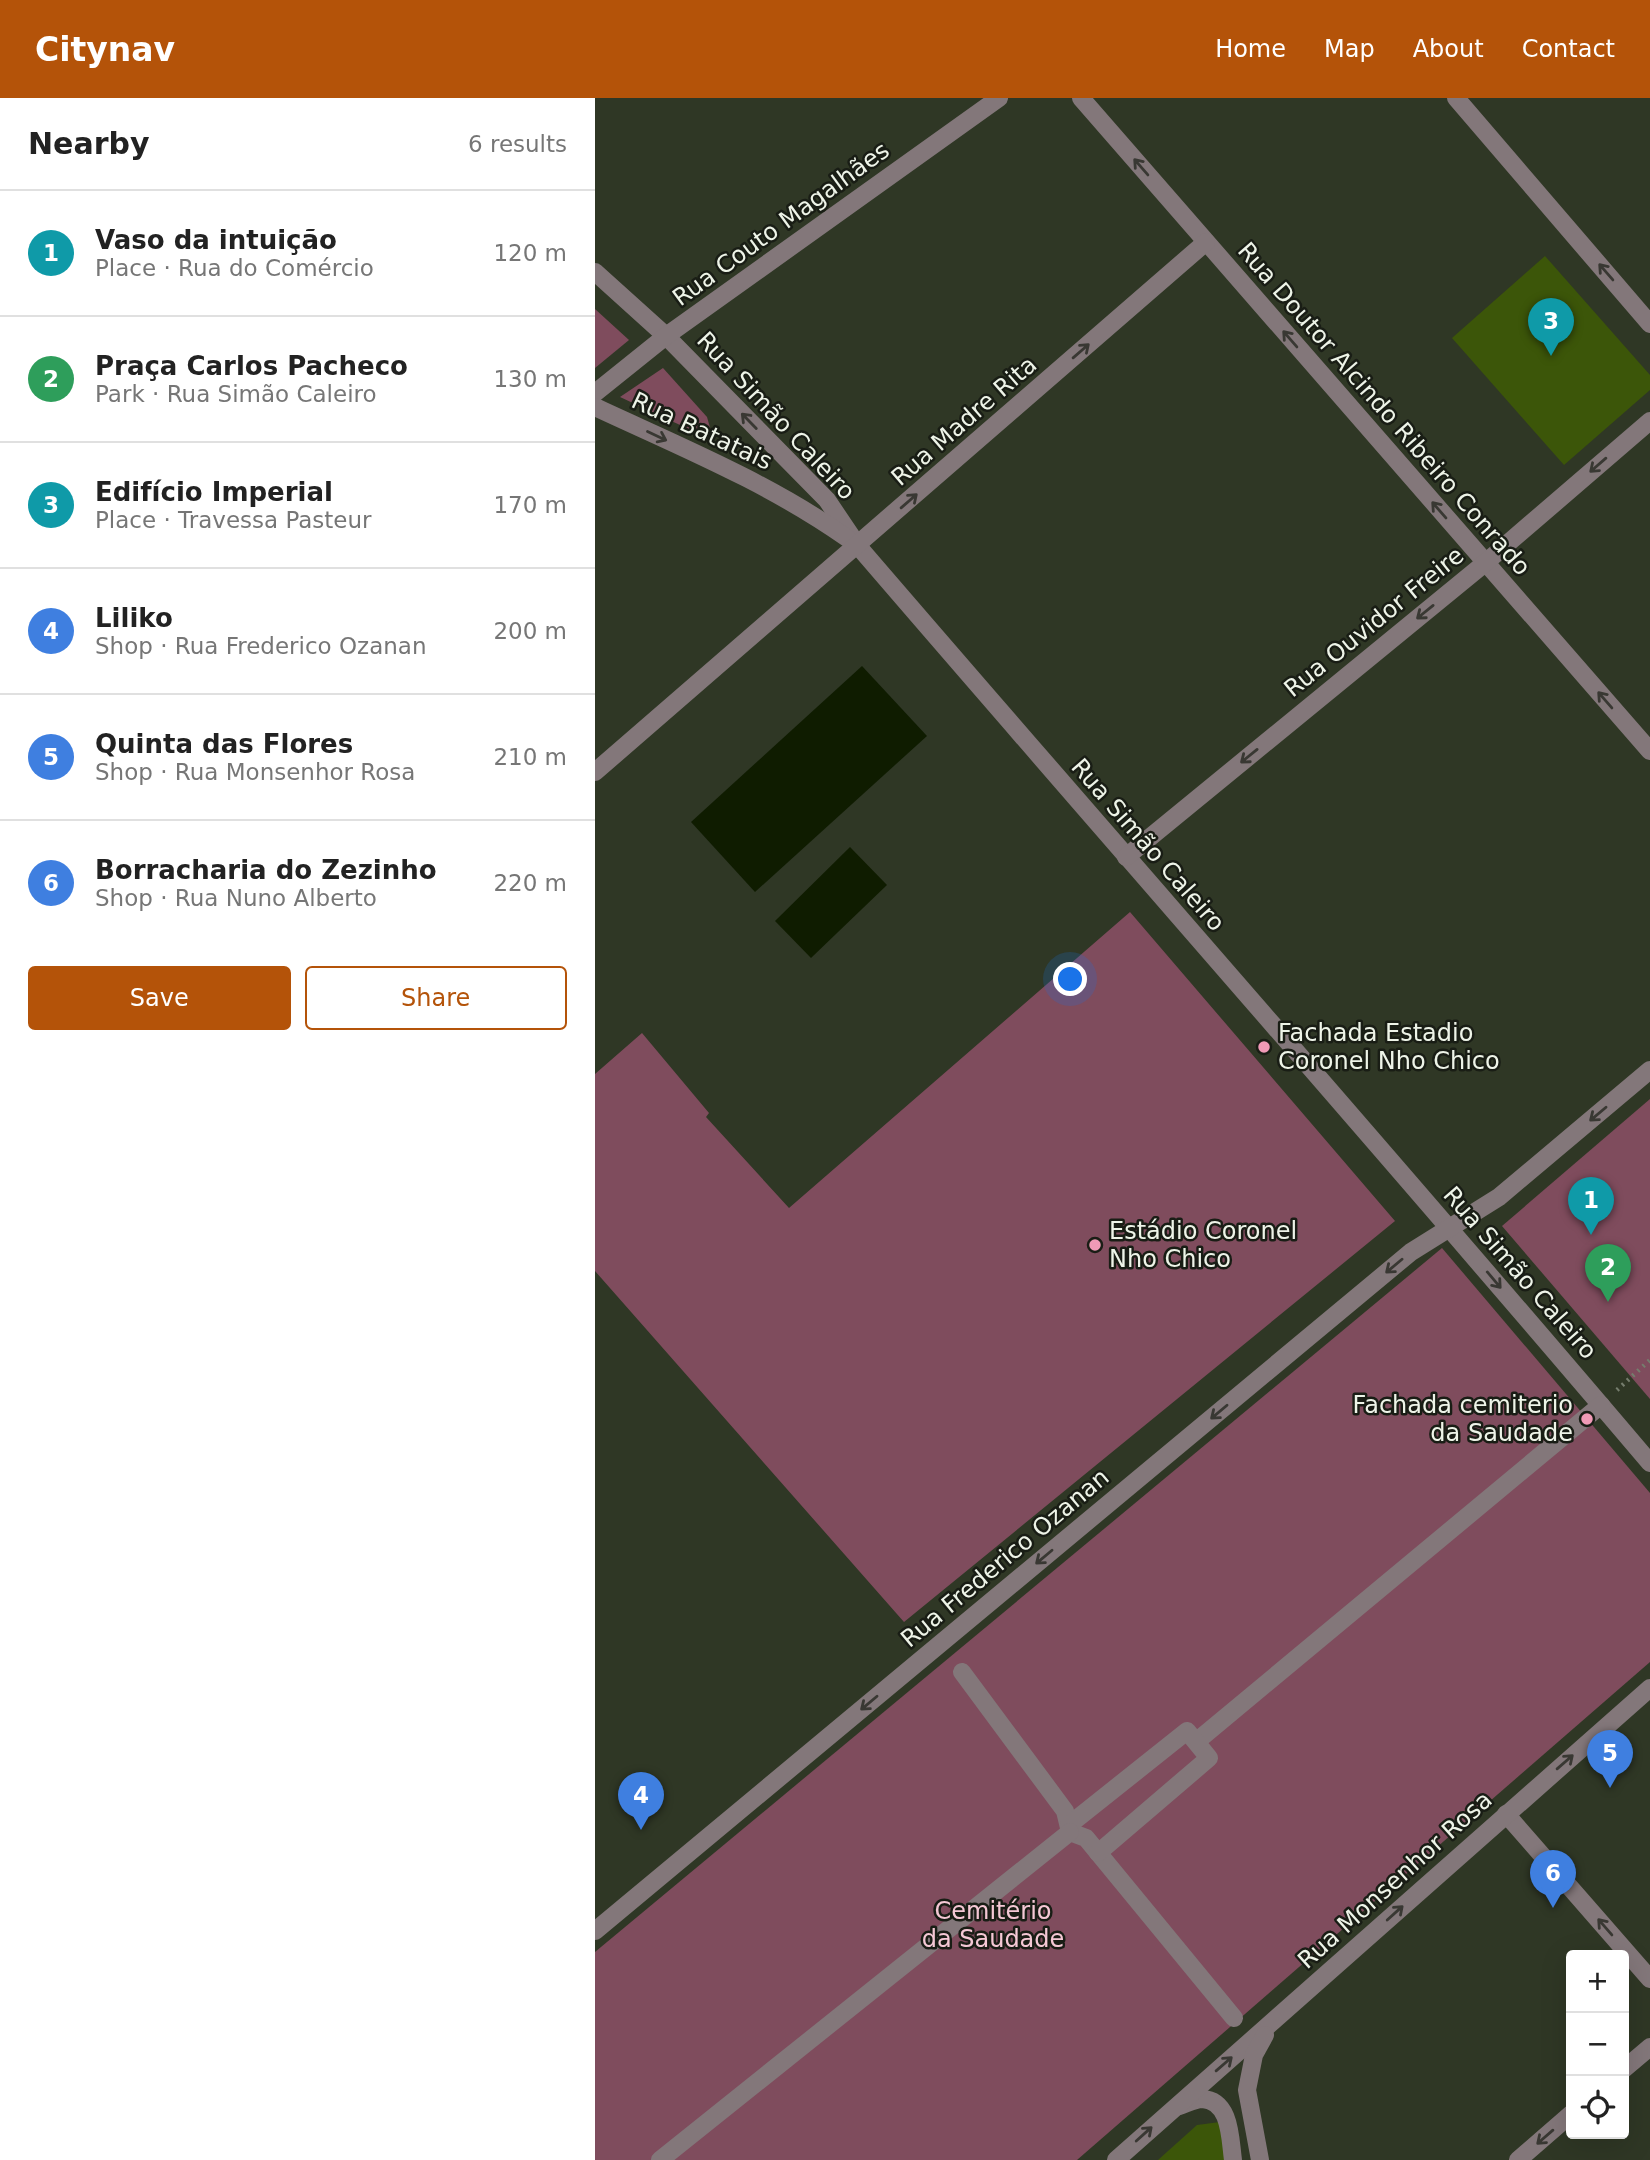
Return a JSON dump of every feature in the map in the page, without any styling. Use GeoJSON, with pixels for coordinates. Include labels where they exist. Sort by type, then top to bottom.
{"type":"FeatureCollection","features":[{"type":"Feature","properties":{"kind":"street","name":"Rua Couto Magalhães"},"geometry":{"type":"LineString","coordinates":[[595,393],[666,336],[999,98]]}},
{"type":"Feature","properties":{"kind":"street","name":"Rua Doutor Alcindo Ribeiro Conrado"},"geometry":{"type":"LineString","coordinates":[[1081,98],[1650,751]]}},
{"type":"Feature","properties":{"kind":"street"},"geometry":{"type":"LineString","coordinates":[[1456,98],[1650,324]]}},
{"type":"Feature","properties":{"kind":"street","name":"Rua Madre Rita"},"geometry":{"type":"LineString","coordinates":[[596,769],[858,546],[1206,242]]}},
{"type":"Feature","properties":{"kind":"street","name":"Rua Simão Caleiro"},"geometry":{"type":"LineString","coordinates":[[595,272],[666,336],[827,500],[858,546],[1125,858],[1450,1228],[1650,1463]]}},
{"type":"Feature","properties":{"kind":"street","name":"Rua Batatais"},"geometry":{"type":"LineString","coordinates":[[595,407],[772,491],[812,513],[858,546]]}},
{"type":"Feature","properties":{"kind":"street","name":"Rua Ouvidor Freire"},"geometry":{"type":"LineString","coordinates":[[1125,858],[1485,563],[1650,421]]}},
{"type":"Feature","properties":{"kind":"street","name":"Rua Frederico Ozanan"},"geometry":{"type":"LineString","coordinates":[[595,1931],[1411,1252],[1499,1197],[1650,1070]]}},
{"type":"Feature","properties":{"kind":"street"},"geometry":{"type":"LineString","coordinates":[[1197,1741],[1601,1405]]}},
{"type":"Feature","properties":{"kind":"street"},"geometry":{"type":"LineString","coordinates":[[961,1672],[1065,1811],[1069,1829],[1086,1838],[1234,2018]]}},
{"type":"Feature","properties":{"kind":"street","name":"Rua Monsenhor Rosa"},"geometry":{"type":"LineString","coordinates":[[1116,2160],[1650,1688]]}},
{"type":"Feature","properties":{"kind":"street"},"geometry":{"type":"LineString","coordinates":[[660,2160],[1187,1731],[1209,1758],[1098,1853]]}},
{"type":"Feature","properties":{"kind":"street"},"geometry":{"type":"LineString","coordinates":[[1506,1814],[1650,1979]]}},
{"type":"Feature","properties":{"kind":"street"},"geometry":{"type":"LineString","coordinates":[[1260,2160],[1247,2090],[1254,2055],[1272,2022]]}},
{"type":"Feature","properties":{"kind":"street"},"geometry":{"type":"LineString","coordinates":[[1629,2065],[1650,2047]]}},
{"type":"Feature","properties":{"kind":"street"},"geometry":{"type":"LineString","coordinates":[[1173,2109],[1201,2099],[1217,2104],[1227,2117],[1233,2160]]}},
{"type":"Feature","properties":{"kind":"street"},"geometry":{"type":"LineString","coordinates":[[1518,2160],[1566,2118]]}},
{"type":"Feature","properties":{"kind":"path"},"geometry":{"type":"LineString","coordinates":[[1601,1405],[1650,1360]]}},
{"type":"Feature","properties":{"kind":"green space"},"geometry":{"type":"Polygon","coordinates":[[[595,309],[629,340],[595,368],[595,309]]]}},
{"type":"Feature","properties":{"kind":"green space"},"geometry":{"type":"Polygon","coordinates":[[[663,368],[707,417],[711,431],[695,432],[620,397],[663,368]]]}},
{"type":"Feature","properties":{"kind":"green space","name":"Estádio Coronel Nho Chico"},"geometry":{"type":"Polygon","coordinates":[[[1130,912],[1395,1221],[904,1622],[595,1271],[595,1074],[642,1033],[709,1113],[706,1117],[789,1208],[1130,912]]]}},
{"type":"Feature","properties":{"kind":"green space"},"geometry":{"type":"Polygon","coordinates":[[[1650,1099],[1650,1399],[1502,1226],[1650,1099]]]}},
{"type":"Feature","properties":{"kind":"green space","name":"Cemitério da Saudade"},"geometry":{"type":"Polygon","coordinates":[[[1442,1248],[1650,1493],[1650,1662],[1077,2160],[595,2160],[595,1952],[1442,1248]]]}},
{"type":"Feature","properties":{"kind":"shaded area"},"geometry":{"type":"Polygon","coordinates":[[[862,666],[927,736],[755,892],[691,822],[862,666]]]}},
{"type":"Feature","properties":{"kind":"shaded area"},"geometry":{"type":"Polygon","coordinates":[[[850,847],[887,885],[811,958],[775,921],[850,847]]]}},
{"type":"Feature","properties":{"kind":"building"},"geometry":{"type":"Polygon","coordinates":[[[1545,256],[1650,375],[1650,390],[1564,465],[1452,338],[1545,256]]]}},
{"type":"Feature","properties":{"kind":"building"},"geometry":{"type":"Polygon","coordinates":[[[1220,2122],[1228,2160],[1158,2160],[1197,2125],[1220,2122]]]}},
{"type":"Feature","properties":{"kind":"place","name":"Edifício Imperial"},"geometry":{"type":"Point","coordinates":[1551,356]}},
{"type":"Feature","properties":{"kind":"place","name":"Fachada Estadio Coronel Nho Chico"},"geometry":{"type":"Point","coordinates":[1264,1047]}},
{"type":"Feature","properties":{"kind":"place","name":"Vaso da intuição"},"geometry":{"type":"Point","coordinates":[1591,1235]}},
{"type":"Feature","properties":{"kind":"place","name":"Estádio Coronel Nho Chico"},"geometry":{"type":"Point","coordinates":[1095,1245]}},
{"type":"Feature","properties":{"kind":"place","name":"Praça Carlos Pacheco"},"geometry":{"type":"Point","coordinates":[1608,1302]}},
{"type":"Feature","properties":{"kind":"place","name":"Fachada cemiterio da Saudade"},"geometry":{"type":"Point","coordinates":[1587,1419]}},
{"type":"Feature","properties":{"kind":"place","name":"Quinta das Flores"},"geometry":{"type":"Point","coordinates":[1610,1788]}},
{"type":"Feature","properties":{"kind":"place","name":"Liliko"},"geometry":{"type":"Point","coordinates":[641,1830]}},
{"type":"Feature","properties":{"kind":"place","name":"Borracharia do Zezinho"},"geometry":{"type":"Point","coordinates":[1553,1908]}}]}
